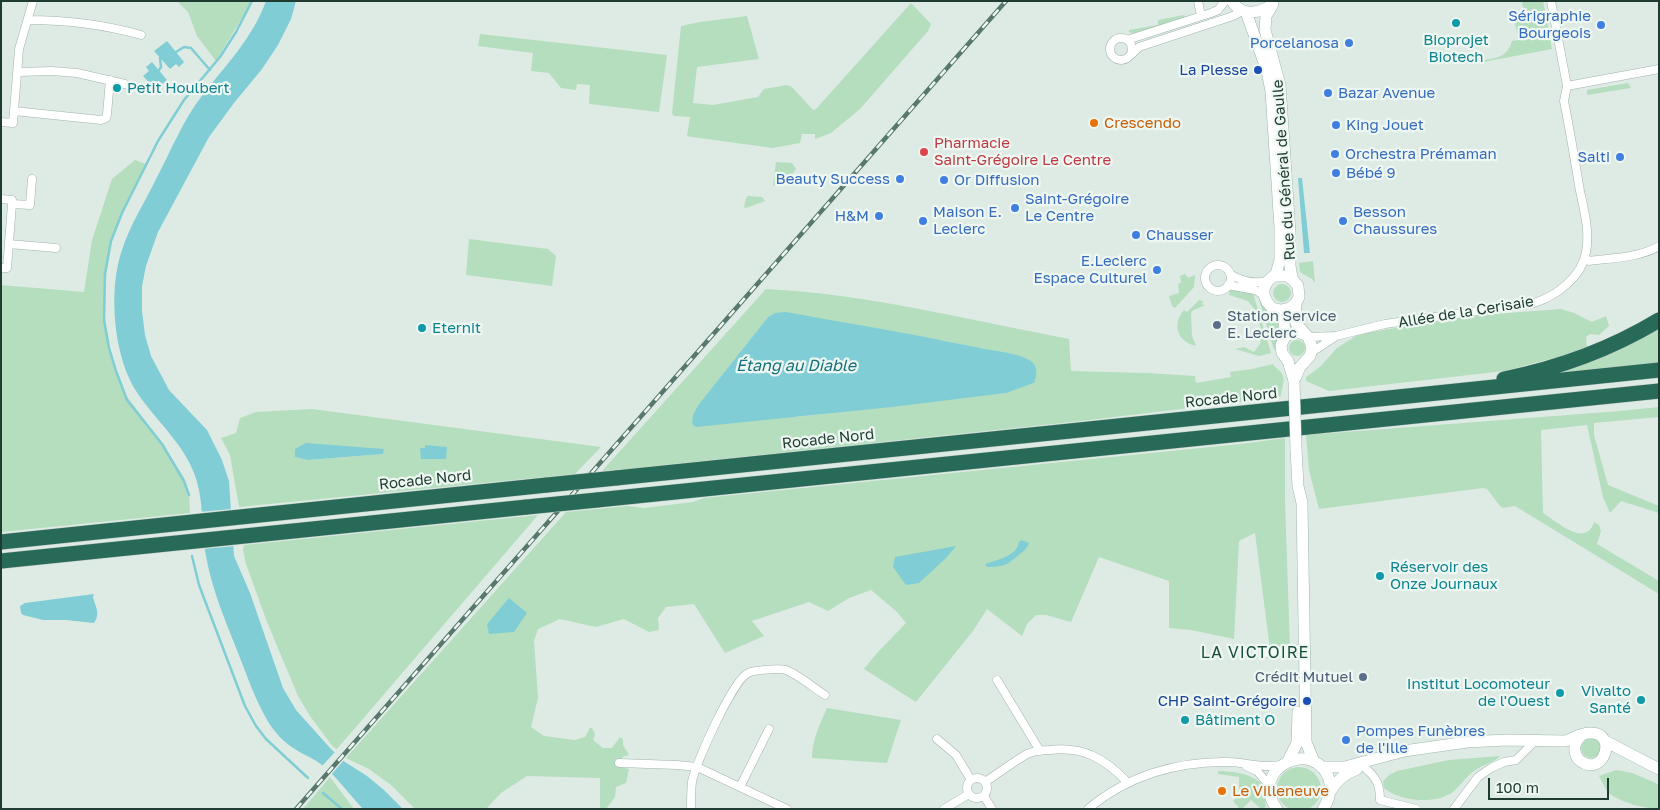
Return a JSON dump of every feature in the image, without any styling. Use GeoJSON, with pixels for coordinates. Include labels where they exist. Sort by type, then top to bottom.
{"type":"FeatureCollection","features":[{"type":"Feature","properties":{"kind":"highway"},"geometry":{"type":"LineString","coordinates":[[1424,396],[1434,387],[1495,380],[1566,363],[1629,337],[1659,320]]}},
{"type":"Feature","properties":{"kind":"highway","name":"Rocade Nord"},"geometry":{"type":"LineString","coordinates":[[1,542],[1424,396],[1659,370]]}},
{"type":"Feature","properties":{"kind":"highway"},"geometry":{"type":"LineString","coordinates":[[1,561],[1658,392]]}},
{"type":"Feature","properties":{"kind":"main road"},"geometry":{"type":"LineString","coordinates":[[1232,1],[1237,8],[1244,11],[1259,11],[1274,3]]}},
{"type":"Feature","properties":{"kind":"main road","name":"Rue du Général de Gaulle"},"geometry":{"type":"LineString","coordinates":[[1274,3],[1266,16],[1265,30],[1280,85],[1290,233],[1290,266],[1292,278],[1299,290],[1295,316],[1296,323],[1307,336]]}},
{"type":"Feature","properties":{"kind":"main road","name":"Rue du Général de Gaulle"},"geometry":{"type":"LineString","coordinates":[[1244,11],[1267,71],[1271,91],[1280,227],[1280,260],[1278,271],[1264,288],[1264,295]]}},
{"type":"Feature","properties":{"kind":"main road","name":"Rue du Général de Gaulle"},"geometry":{"type":"LineString","coordinates":[[1272,279],[1284,275],[1292,278]]}},
{"type":"Feature","properties":{"kind":"main road"},"geometry":{"type":"LineString","coordinates":[[1264,295],[1269,305],[1276,310],[1284,321],[1285,338],[1281,349],[1284,357],[1295,364],[1304,362]]}},
{"type":"Feature","properties":{"kind":"main road"},"geometry":{"type":"LineString","coordinates":[[1276,310],[1286,310],[1296,303]]}},
{"type":"Feature","properties":{"kind":"main road"},"geometry":{"type":"LineString","coordinates":[[1285,338],[1295,332],[1307,336],[1312,347],[1312,352],[1304,362],[1294,381]]}},
{"type":"Feature","properties":{"kind":"main road"},"geometry":{"type":"LineString","coordinates":[[1288,361],[1294,381],[1298,486],[1302,503],[1306,742],[1329,781],[1330,792]]}},
{"type":"Feature","properties":{"kind":"main road"},"geometry":{"type":"LineString","coordinates":[[1278,809],[1271,796],[1270,786],[1274,775],[1295,750],[1298,734],[1295,650],[1294,504],[1298,486]]}},
{"type":"Feature","properties":{"kind":"main road"},"geometry":{"type":"LineString","coordinates":[[1285,763],[1301,759],[1318,765],[1345,767],[1404,751],[1455,743],[1506,740],[1560,741],[1592,732],[1600,735],[1605,741],[1637,759],[1659,769]]}},
{"type":"Feature","properties":{"kind":"main road"},"geometry":{"type":"LineString","coordinates":[[1576,756],[1574,747],[1581,736]]}},
{"type":"Feature","properties":{"kind":"main road"},"geometry":{"type":"LineString","coordinates":[[1323,809],[1330,792],[1337,781],[1343,776],[1364,767],[1405,756],[1436,750],[1486,745],[1531,745],[1562,749],[1588,764],[1597,763],[1604,757],[1606,750],[1605,741]]}},
{"type":"Feature","properties":{"kind":"main road"},"geometry":{"type":"LineString","coordinates":[[1604,757],[1620,756],[1637,759]]}},
{"type":"Feature","properties":{"kind":"street"},"geometry":{"type":"LineString","coordinates":[[1,122],[13,123],[19,50],[33,1]]}},
{"type":"Feature","properties":{"kind":"street"},"geometry":{"type":"LineString","coordinates":[[1198,1],[1201,16]]}},
{"type":"Feature","properties":{"kind":"street"},"geometry":{"type":"LineString","coordinates":[[1225,1],[1218,10],[1127,40],[1120,38],[1115,40],[1110,50],[1114,58],[1126,59],[1139,47],[1244,11]]}},
{"type":"Feature","properties":{"kind":"street"},"geometry":{"type":"LineString","coordinates":[[1551,1],[1567,86],[1564,101],[1586,227],[1587,247],[1585,258],[1589,261],[1631,255],[1647,252],[1659,246]]}},
{"type":"Feature","properties":{"kind":"street"},"geometry":{"type":"LineString","coordinates":[[28,20],[76,21],[142,35]]}},
{"type":"Feature","properties":{"kind":"street"},"geometry":{"type":"LineString","coordinates":[[1127,40],[1131,45],[1130,55]]}},
{"type":"Feature","properties":{"kind":"street"},"geometry":{"type":"LineString","coordinates":[[1567,86],[1659,69]]}},
{"type":"Feature","properties":{"kind":"street"},"geometry":{"type":"LineString","coordinates":[[18,72],[68,72],[125,84]]}},
{"type":"Feature","properties":{"kind":"street"},"geometry":{"type":"LineString","coordinates":[[14,112],[101,120],[106,118],[107,114],[110,80]]}},
{"type":"Feature","properties":{"kind":"street"},"geometry":{"type":"LineString","coordinates":[[12,204],[30,206],[32,178]]}},
{"type":"Feature","properties":{"kind":"street"},"geometry":{"type":"LineString","coordinates":[[1,199],[12,200],[7,268],[1,268]]}},
{"type":"Feature","properties":{"kind":"street"},"geometry":{"type":"LineString","coordinates":[[9,244],[56,248]]}},
{"type":"Feature","properties":{"kind":"street","name":"Allée de la Cerisaie"},"geometry":{"type":"LineString","coordinates":[[1307,336],[1336,336],[1385,324],[1534,303],[1547,298],[1562,288],[1571,279],[1585,258]]}},
{"type":"Feature","properties":{"kind":"street"},"geometry":{"type":"LineString","coordinates":[[1230,274],[1230,282],[1222,290],[1213,290],[1207,286],[1205,274],[1209,268],[1217,265],[1223,266],[1230,274],[1241,279],[1255,282],[1272,279]]}},
{"type":"Feature","properties":{"kind":"street"},"geometry":{"type":"LineString","coordinates":[[1228,285],[1255,290],[1264,295]]}},
{"type":"Feature","properties":{"kind":"street","name":"Allée de la Cerisaie"},"geometry":{"type":"LineString","coordinates":[[1312,352],[1336,336]]}},
{"type":"Feature","properties":{"kind":"street"},"geometry":{"type":"LineString","coordinates":[[1267,653],[1295,650]]}},
{"type":"Feature","properties":{"kind":"street"},"geometry":{"type":"LineString","coordinates":[[691,809],[692,781],[697,767],[724,707],[737,685],[747,674],[762,670],[785,670],[825,694]]}},
{"type":"Feature","properties":{"kind":"street"},"geometry":{"type":"LineString","coordinates":[[997,680],[1040,751]]}},
{"type":"Feature","properties":{"kind":"street"},"geometry":{"type":"LineString","coordinates":[[740,787],[769,729]]}},
{"type":"Feature","properties":{"kind":"street"},"geometry":{"type":"LineString","coordinates":[[937,739],[956,755],[971,780]]}},
{"type":"Feature","properties":{"kind":"street"},"geometry":{"type":"LineString","coordinates":[[1454,809],[1478,777],[1504,762],[1516,760],[1531,745]]}},
{"type":"Feature","properties":{"kind":"street"},"geometry":{"type":"LineString","coordinates":[[985,782],[1029,753],[1062,749],[1086,753],[1100,759],[1112,767],[1128,783]]}},
{"type":"Feature","properties":{"kind":"street"},"geometry":{"type":"LineString","coordinates":[[1088,809],[1114,789],[1151,773],[1178,766],[1227,762],[1276,767],[1285,763]]}},
{"type":"Feature","properties":{"kind":"street"},"geometry":{"type":"LineString","coordinates":[[1227,762],[1249,767],[1257,771],[1270,786]]}},
{"type":"Feature","properties":{"kind":"street"},"geometry":{"type":"LineString","coordinates":[[619,763],[697,767],[787,809]]}},
{"type":"Feature","properties":{"kind":"street"},"geometry":{"type":"LineString","coordinates":[[1364,767],[1374,776],[1379,784],[1380,800],[1416,809]]}},
{"type":"Feature","properties":{"kind":"street"},"geometry":{"type":"LineString","coordinates":[[981,778],[985,782],[987,792],[984,796],[979,798],[969,794],[967,789],[971,780],[981,778]]}},
{"type":"Feature","properties":{"kind":"street"},"geometry":{"type":"LineString","coordinates":[[944,809],[969,794]]}},
{"type":"Feature","properties":{"kind":"street"},"geometry":{"type":"LineString","coordinates":[[984,796],[992,809]]}},
{"type":"Feature","properties":{"kind":"green space"},"geometry":{"type":"Polygon","coordinates":[[[177,1],[252,1],[216,61],[197,36],[188,12],[177,1]]]}},
{"type":"Feature","properties":{"kind":"green space"},"geometry":{"type":"Polygon","coordinates":[[[1543,1],[1552,49],[1478,63],[1479,61],[1499,57],[1507,51],[1512,41],[1518,40],[1514,15],[1524,13],[1522,2],[1543,1]]]}},
{"type":"Feature","properties":{"kind":"green space"},"geometry":{"type":"Polygon","coordinates":[[[911,3],[931,24],[928,31],[860,109],[831,133],[815,139],[815,134],[802,134],[800,143],[773,148],[687,136],[690,117],[674,116],[672,113],[681,26],[747,16],[759,59],[697,67],[693,103],[713,105],[758,97],[764,89],[787,85],[792,87],[813,110],[816,109],[911,3]]]}},
{"type":"Feature","properties":{"kind":"green space"},"geometry":{"type":"Polygon","coordinates":[[[1184,15],[1185,17],[1136,34],[1129,32],[1129,30],[1158,25],[1158,20],[1184,15]]]}},
{"type":"Feature","properties":{"kind":"green space"},"geometry":{"type":"Polygon","coordinates":[[[480,34],[667,55],[659,112],[589,104],[590,85],[577,84],[576,90],[561,88],[549,73],[531,71],[533,53],[478,46],[480,34]]]}},
{"type":"Feature","properties":{"kind":"green space"},"geometry":{"type":"Polygon","coordinates":[[[1628,83],[1631,88],[1587,95],[1587,90],[1628,83]]]}},
{"type":"Feature","properties":{"kind":"green space"},"geometry":{"type":"Polygon","coordinates":[[[135,160],[146,164],[110,241],[105,279],[104,313],[109,350],[125,394],[157,436],[184,478],[189,495],[190,513],[1,532],[1,285],[84,292],[92,240],[112,179],[135,160]]]}},
{"type":"Feature","properties":{"kind":"green space"},"geometry":{"type":"Polygon","coordinates":[[[776,162],[792,163],[796,169],[785,183],[777,186],[773,185],[776,162]]]}},
{"type":"Feature","properties":{"kind":"green space"},"geometry":{"type":"Polygon","coordinates":[[[748,196],[762,197],[765,201],[746,208],[744,207],[748,196]]]}},
{"type":"Feature","properties":{"kind":"green space"},"geometry":{"type":"Polygon","coordinates":[[[469,239],[548,249],[556,256],[552,286],[466,275],[469,239]]]}},
{"type":"Feature","properties":{"kind":"green space"},"geometry":{"type":"Polygon","coordinates":[[[1313,261],[1315,283],[1300,272],[1299,263],[1313,261]]]}},
{"type":"Feature","properties":{"kind":"green space"},"geometry":{"type":"Polygon","coordinates":[[[1185,274],[1188,278],[1195,275],[1194,287],[1175,308],[1172,306],[1169,296],[1179,293],[1178,284],[1181,282],[1180,276],[1185,274]]]}},
{"type":"Feature","properties":{"kind":"green space"},"geometry":{"type":"Polygon","coordinates":[[[1282,284],[1288,287],[1291,293],[1288,299],[1282,302],[1276,299],[1273,293],[1276,287],[1282,284]]]}},
{"type":"Feature","properties":{"kind":"green space"},"geometry":{"type":"Polygon","coordinates":[[[766,289],[842,296],[880,302],[1069,339],[1071,371],[1195,376],[1196,383],[1231,377],[1230,372],[1273,364],[1284,379],[1281,396],[1273,398],[1081,421],[602,471],[766,289]],[[775,313],[768,317],[699,404],[797,417],[1005,393],[1034,383],[1020,357],[946,341],[775,313]]]}},
{"type":"Feature","properties":{"kind":"green space"},"geometry":{"type":"Polygon","coordinates":[[[1230,290],[1253,293],[1271,353],[1259,356],[1235,349],[1244,347],[1254,352],[1260,344],[1262,332],[1255,310],[1248,301],[1229,295],[1230,290]]]}},
{"type":"Feature","properties":{"kind":"green space"},"geometry":{"type":"Polygon","coordinates":[[[1258,296],[1275,314],[1282,330],[1274,350],[1258,296]]]}},
{"type":"Feature","properties":{"kind":"green space"},"geometry":{"type":"Polygon","coordinates":[[[1199,300],[1203,301],[1202,304],[1205,305],[1192,311],[1191,314],[1192,336],[1196,346],[1181,337],[1177,327],[1184,310],[1187,312],[1199,300]]]}},
{"type":"Feature","properties":{"kind":"green space"},"geometry":{"type":"Polygon","coordinates":[[[1561,309],[1592,322],[1606,316],[1609,326],[1599,335],[1590,334],[1586,337],[1587,347],[1570,354],[1504,371],[1329,391],[1306,381],[1306,377],[1320,367],[1337,348],[1359,334],[1468,316],[1561,309]]]}},
{"type":"Feature","properties":{"kind":"green space"},"geometry":{"type":"Polygon","coordinates":[[[1659,324],[1659,363],[1557,374],[1557,370],[1659,324]]]}},
{"type":"Feature","properties":{"kind":"green space"},"geometry":{"type":"Polygon","coordinates":[[[1294,340],[1300,340],[1305,345],[1303,354],[1294,356],[1289,351],[1289,345],[1294,340]]]}},
{"type":"Feature","properties":{"kind":"green space"},"geometry":{"type":"Polygon","coordinates":[[[1659,407],[1659,417],[1594,423],[1594,435],[1608,485],[1659,506],[1659,513],[1621,501],[1610,513],[1603,497],[1587,425],[1541,430],[1543,513],[1570,531],[1578,533],[1590,530],[1594,522],[1599,525],[1601,531],[1597,544],[1659,581],[1659,594],[1515,506],[1503,508],[1487,489],[1319,509],[1309,470],[1306,435],[1659,407]]]}},
{"type":"Feature","properties":{"kind":"green space"},"geometry":{"type":"Polygon","coordinates":[[[312,409],[601,447],[575,474],[239,507],[230,455],[221,438],[236,433],[240,418],[256,412],[312,409]],[[383,454],[295,457],[308,460],[383,454]]]}},
{"type":"Feature","properties":{"kind":"green space"},"geometry":{"type":"Polygon","coordinates":[[[1285,438],[1290,648],[1270,649],[1255,533],[1239,541],[1234,639],[1191,630],[1169,628],[1169,581],[1099,557],[1071,622],[1046,615],[1036,615],[1027,624],[1022,636],[987,609],[973,631],[916,702],[864,669],[906,623],[897,612],[871,590],[849,598],[828,611],[809,602],[752,621],[764,636],[725,653],[694,604],[666,607],[658,618],[659,630],[649,632],[624,619],[596,627],[560,619],[538,629],[534,641],[538,698],[531,727],[544,736],[575,740],[585,737],[590,728],[592,728],[595,734],[593,740],[603,748],[612,748],[620,737],[623,739],[623,745],[629,755],[622,757],[620,767],[629,769],[626,783],[616,787],[615,797],[606,809],[600,809],[600,778],[527,776],[501,793],[486,809],[415,809],[391,785],[369,769],[346,758],[566,512],[627,506],[644,508],[693,502],[704,498],[1285,438]],[[509,599],[487,624],[503,632],[514,632],[509,599]]]}},
{"type":"Feature","properties":{"kind":"green space"},"geometry":{"type":"Polygon","coordinates":[[[538,515],[337,749],[333,747],[298,696],[267,622],[246,564],[243,550],[244,545],[538,515]]]}},
{"type":"Feature","properties":{"kind":"green space"},"geometry":{"type":"Polygon","coordinates":[[[827,708],[901,720],[887,763],[812,758],[815,738],[827,708]]]}},
{"type":"Feature","properties":{"kind":"green space"},"geometry":{"type":"Polygon","coordinates":[[[1591,738],[1598,741],[1601,748],[1598,755],[1591,758],[1584,755],[1581,748],[1584,741],[1591,738]]]}},
{"type":"Feature","properties":{"kind":"green space"},"geometry":{"type":"Polygon","coordinates":[[[1500,756],[1474,771],[1454,791],[1438,798],[1429,800],[1409,799],[1391,793],[1384,788],[1383,781],[1397,771],[1449,760],[1500,756]]]}},
{"type":"Feature","properties":{"kind":"green space"},"geometry":{"type":"Polygon","coordinates":[[[1299,767],[1311,771],[1317,777],[1321,789],[1317,801],[1311,807],[1299,811],[1287,807],[1281,801],[1277,789],[1281,777],[1287,771],[1299,767]]]}},
{"type":"Feature","properties":{"kind":"green space"},"geometry":{"type":"Polygon","coordinates":[[[1616,770],[1632,773],[1656,783],[1659,786],[1659,809],[1633,804],[1609,793],[1599,776],[1616,770]]]}},
{"type":"Feature","properties":{"kind":"green space"},"geometry":{"type":"Polygon","coordinates":[[[1218,771],[1245,774],[1260,782],[1266,807],[1261,809],[1251,800],[1240,809],[1233,801],[1238,796],[1236,794],[1239,793],[1239,777],[1218,774],[1218,771]]]}},
{"type":"Feature","properties":{"kind":"green space"},"geometry":{"type":"Polygon","coordinates":[[[330,777],[354,809],[303,809],[330,777]]]}},
{"type":"Feature","properties":{"kind":"water"},"geometry":{"type":"Polygon","coordinates":[[[266,1],[296,1],[291,19],[278,45],[262,69],[209,137],[158,232],[146,266],[142,286],[142,311],[145,335],[151,356],[169,390],[207,430],[222,460],[229,481],[234,556],[250,593],[283,688],[296,710],[331,749],[345,762],[384,790],[403,809],[363,809],[338,780],[316,761],[288,745],[269,723],[251,686],[224,618],[212,581],[204,547],[199,491],[193,470],[180,447],[138,394],[123,362],[118,343],[114,304],[115,284],[122,250],[129,232],[188,116],[246,40],[266,1]]]}},
{"type":"Feature","properties":{"kind":"water"},"geometry":{"type":"Polygon","coordinates":[[[167,41],[184,62],[179,67],[176,64],[170,69],[154,51],[167,41]]]}},
{"type":"Feature","properties":{"kind":"water"},"geometry":{"type":"Polygon","coordinates":[[[152,62],[167,80],[156,90],[143,76],[149,71],[146,67],[152,62]]]}},
{"type":"Feature","properties":{"kind":"water"},"geometry":{"type":"Polygon","coordinates":[[[1298,178],[1302,178],[1310,253],[1304,253],[1298,178]]]}},
{"type":"Feature","properties":{"kind":"water","name":"Étang au Diable"},"geometry":{"type":"Polygon","coordinates":[[[786,312],[1016,355],[1028,359],[1034,364],[1036,377],[1034,383],[1006,393],[696,427],[692,424],[693,415],[699,404],[768,317],[775,313],[786,312]]]}},
{"type":"Feature","properties":{"kind":"water"},"geometry":{"type":"Polygon","coordinates":[[[306,443],[384,449],[383,454],[308,460],[295,457],[295,449],[306,443]]]}},
{"type":"Feature","properties":{"kind":"water"},"geometry":{"type":"Polygon","coordinates":[[[425,445],[447,447],[446,459],[421,459],[420,448],[425,448],[425,445]]]}},
{"type":"Feature","properties":{"kind":"water"},"geometry":{"type":"Polygon","coordinates":[[[1021,540],[1029,543],[1013,560],[1003,565],[987,567],[985,564],[1001,559],[1015,551],[1021,540]]]}},
{"type":"Feature","properties":{"kind":"water"},"geometry":{"type":"Polygon","coordinates":[[[956,546],[919,583],[906,585],[893,567],[895,557],[956,546]]]}},
{"type":"Feature","properties":{"kind":"water"},"geometry":{"type":"Polygon","coordinates":[[[94,594],[97,616],[94,623],[43,620],[21,613],[20,606],[25,603],[94,594]]]}},
{"type":"Feature","properties":{"kind":"water"},"geometry":{"type":"Polygon","coordinates":[[[509,598],[527,613],[514,632],[489,634],[487,624],[509,598]]]}},
{"type":"Feature","properties":{"kind":"pier"},"geometry":{"type":"Polygon","coordinates":[[[232,509],[235,546],[202,549],[199,512],[232,509]]]}},
{"type":"Feature","properties":{"kind":"pier"},"geometry":{"type":"Polygon","coordinates":[[[336,751],[345,759],[330,776],[321,767],[336,751]]]}},
{"type":"Feature","properties":{"kind":"waterway"},"geometry":{"type":"LineString","coordinates":[[189,495],[184,481],[162,444],[127,400],[109,348],[104,320],[105,274],[111,241],[122,213],[158,141],[184,100],[220,57],[252,1]]}},
{"type":"Feature","properties":{"kind":"waterway"},"geometry":{"type":"LineString","coordinates":[[176,52],[184,47],[191,48],[210,70]]}},
{"type":"Feature","properties":{"kind":"waterway"},"geometry":{"type":"LineString","coordinates":[[159,70],[161,67],[160,58]]}},
{"type":"Feature","properties":{"kind":"waterway"},"geometry":{"type":"LineString","coordinates":[[192,556],[199,585],[245,706],[266,739],[308,778]]}},
{"type":"Feature","properties":{"kind":"waterway"},"geometry":{"type":"LineString","coordinates":[[323,793],[342,809]]}},
{"type":"Feature","properties":{"kind":"railway"},"geometry":{"type":"LineString","coordinates":[[296,809],[1006,1]]}},
{"type":"Feature","properties":{"kind":"place","name":"Bioprojet Biotech"},"geometry":{"type":"Point","coordinates":[1456,23]}},
{"type":"Feature","properties":{"kind":"place","name":"Sérigraphie Bourgeois"},"geometry":{"type":"Point","coordinates":[1601,25]}},
{"type":"Feature","properties":{"kind":"place","name":"Porcelanosa"},"geometry":{"type":"Point","coordinates":[1349,43]}},
{"type":"Feature","properties":{"kind":"place","name":"La Plesse"},"geometry":{"type":"Point","coordinates":[1258,70]}},
{"type":"Feature","properties":{"kind":"place","name":"Petit Houlbert"},"geometry":{"type":"Point","coordinates":[117,88]}},
{"type":"Feature","properties":{"kind":"place","name":"Bazar Avenue"},"geometry":{"type":"Point","coordinates":[1328,93]}},
{"type":"Feature","properties":{"kind":"place","name":"Crescendo"},"geometry":{"type":"Point","coordinates":[1094,123]}},
{"type":"Feature","properties":{"kind":"place","name":"King Jouet"},"geometry":{"type":"Point","coordinates":[1336,125]}},
{"type":"Feature","properties":{"kind":"place","name":"Pharmacie Saint-Grégoire Le Centre"},"geometry":{"type":"Point","coordinates":[924,152]}},
{"type":"Feature","properties":{"kind":"place","name":"Orchestra Prémaman"},"geometry":{"type":"Point","coordinates":[1335,154]}},
{"type":"Feature","properties":{"kind":"place","name":"Salti"},"geometry":{"type":"Point","coordinates":[1620,157]}},
{"type":"Feature","properties":{"kind":"place","name":"Bébé 9"},"geometry":{"type":"Point","coordinates":[1336,173]}},
{"type":"Feature","properties":{"kind":"place","name":"Beauty Success"},"geometry":{"type":"Point","coordinates":[900,179]}},
{"type":"Feature","properties":{"kind":"place","name":"Or Diffusion"},"geometry":{"type":"Point","coordinates":[944,180]}},
{"type":"Feature","properties":{"kind":"place","name":"Saint-Grégoire Le Centre"},"geometry":{"type":"Point","coordinates":[1015,208]}},
{"type":"Feature","properties":{"kind":"place","name":"H&M"},"geometry":{"type":"Point","coordinates":[879,216]}},
{"type":"Feature","properties":{"kind":"place","name":"Maison E. Leclerc"},"geometry":{"type":"Point","coordinates":[923,221]}},
{"type":"Feature","properties":{"kind":"place","name":"Besson Chaussures"},"geometry":{"type":"Point","coordinates":[1343,221]}},
{"type":"Feature","properties":{"kind":"place","name":"Chausser"},"geometry":{"type":"Point","coordinates":[1136,235]}},
{"type":"Feature","properties":{"kind":"place","name":"E.Leclerc Espace Culturel"},"geometry":{"type":"Point","coordinates":[1157,270]}},
{"type":"Feature","properties":{"kind":"place","name":"Station Service E. Leclerc"},"geometry":{"type":"Point","coordinates":[1217,325]}},
{"type":"Feature","properties":{"kind":"place","name":"Eternit"},"geometry":{"type":"Point","coordinates":[422,328]}},
{"type":"Feature","properties":{"kind":"place","name":"Réservoir des Onze Journaux"},"geometry":{"type":"Point","coordinates":[1380,576]}},
{"type":"Feature","properties":{"kind":"place","name":"Crédit Mutuel"},"geometry":{"type":"Point","coordinates":[1363,677]}},
{"type":"Feature","properties":{"kind":"place","name":"Institut Locomoteur de l'Ouest"},"geometry":{"type":"Point","coordinates":[1560,693]}},
{"type":"Feature","properties":{"kind":"place","name":"Vivalto Santé"},"geometry":{"type":"Point","coordinates":[1641,700]}},
{"type":"Feature","properties":{"kind":"place","name":"CHP Saint-Grégoire"},"geometry":{"type":"Point","coordinates":[1307,701]}},
{"type":"Feature","properties":{"kind":"place","name":"Bâtiment O"},"geometry":{"type":"Point","coordinates":[1185,720]}},
{"type":"Feature","properties":{"kind":"place","name":"Pompes Funèbres de l'Ille"},"geometry":{"type":"Point","coordinates":[1346,740]}},
{"type":"Feature","properties":{"kind":"place","name":"Le Villeneuve"},"geometry":{"type":"Point","coordinates":[1222,791]}},
{"type":"Feature","properties":{"kind":"district","name":"LA VICTOIRE"},"geometry":{"type":"Point","coordinates":[1255,653]}}]}
